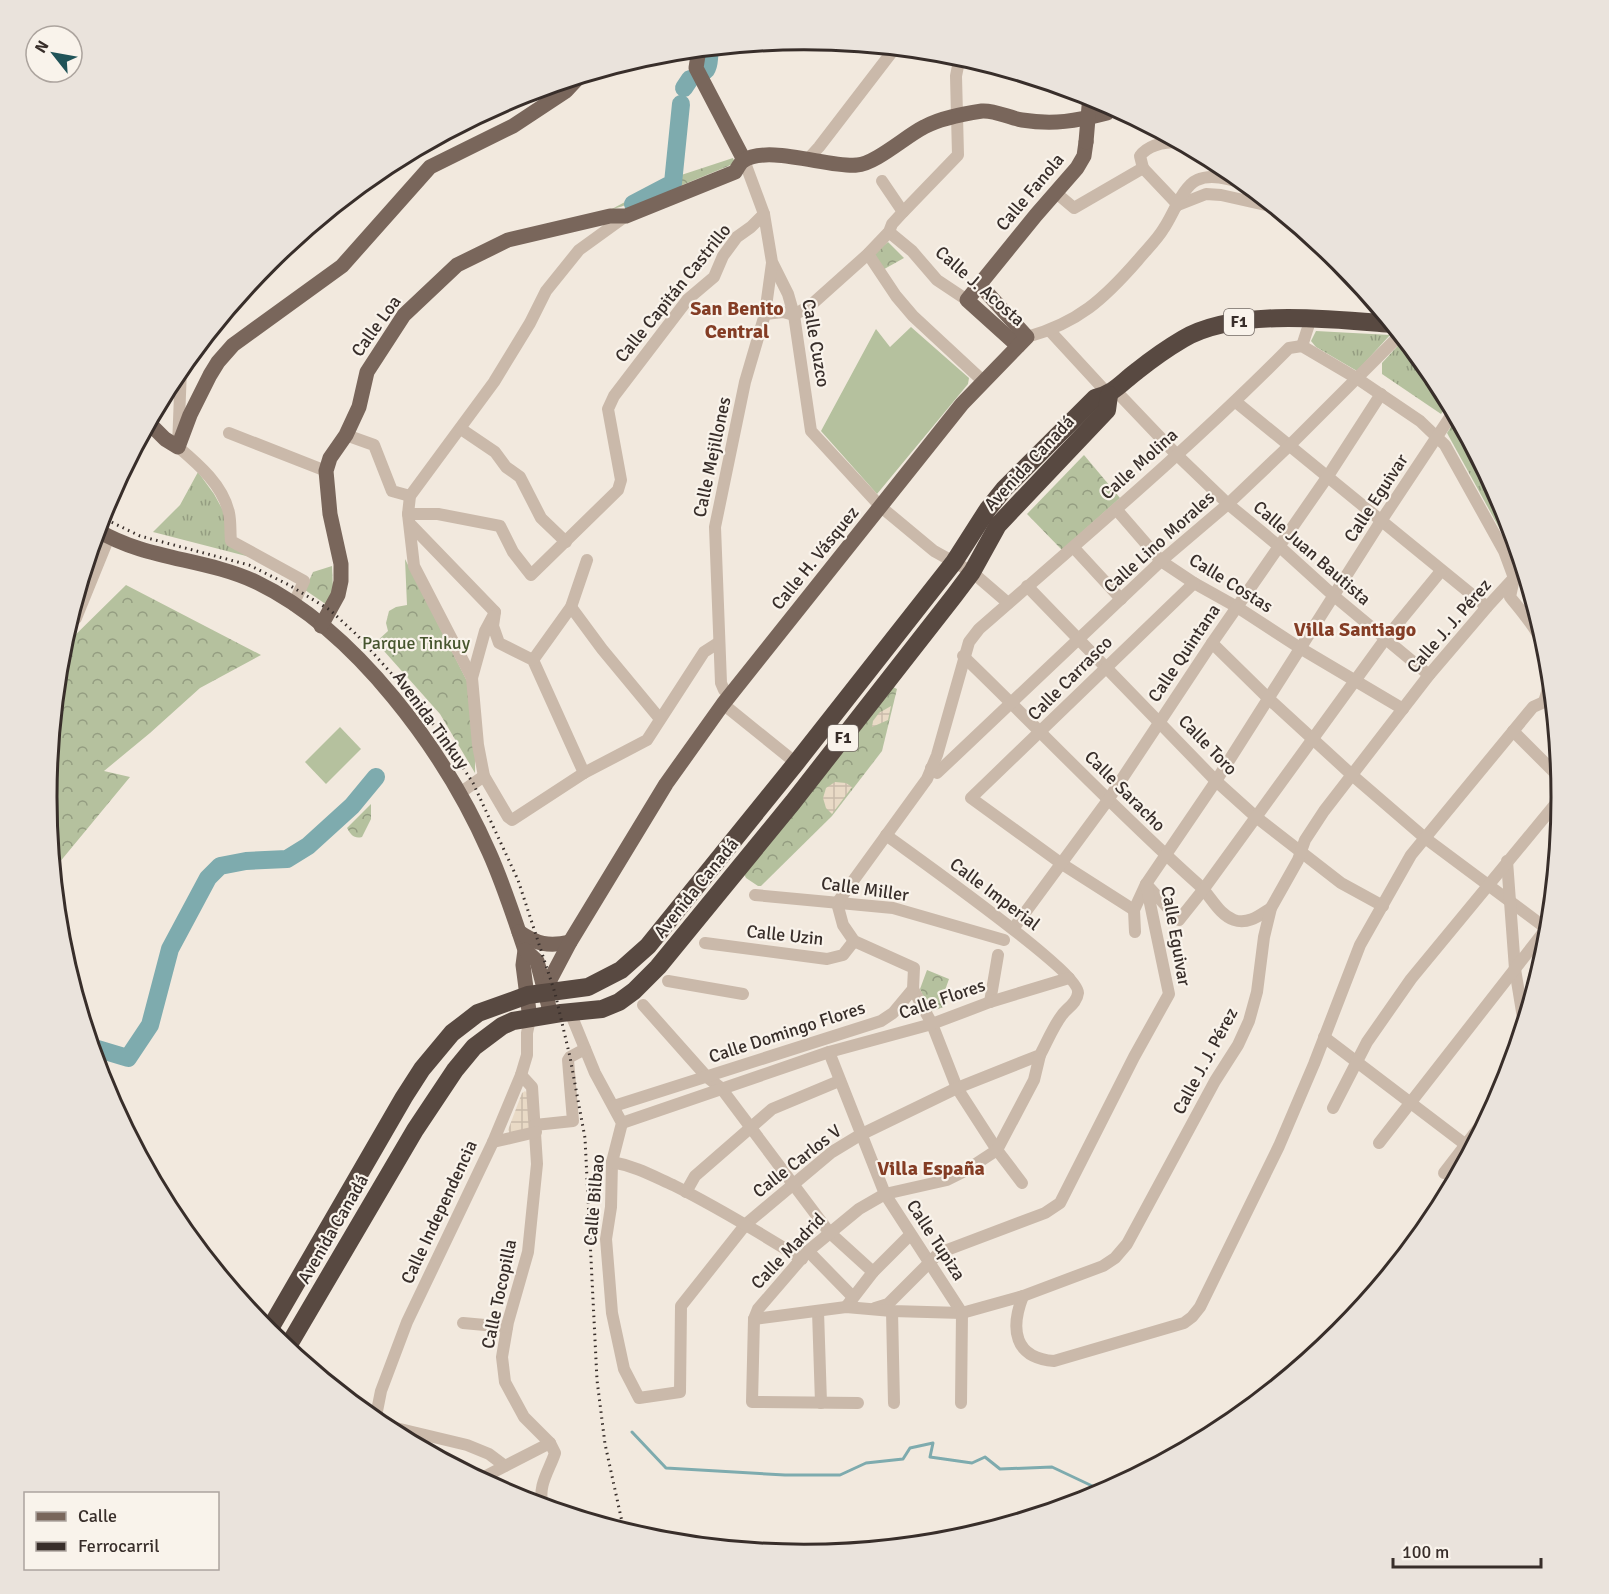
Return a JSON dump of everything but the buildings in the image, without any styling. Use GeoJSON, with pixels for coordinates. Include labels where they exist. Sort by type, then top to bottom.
{"type":"FeatureCollection","features":[{"type":"Feature","properties":{"kind":"highway","name":"Avenida Canadá"},"geometry":{"type":"LineString","coordinates":[[273,1323],[404,1097],[437,1049],[452,1032],[478,1013],[537,994],[588,987],[621,970],[648,946],[796,764],[954,562],[988,509],[1004,489],[1095,398],[1112,392],[1162,352],[1204,328],[1229,322],[1311,318],[1383,323]]}},
{"type":"Feature","properties":{"kind":"highway","name":"Avenida Canadá"},"geometry":{"type":"LineString","coordinates":[[292,1340],[415,1131],[455,1070],[474,1047],[502,1026],[513,1021],[595,1010],[619,1002],[658,968],[793,802],[972,572],[998,525],[1107,410],[1112,392]]}},
{"type":"Feature","properties":{"kind":"highway"},"geometry":{"type":"LineString","coordinates":[[588,987],[595,1010]]}},
{"type":"Feature","properties":{"kind":"main road","name":"Calle Cuzco"},"geometry":{"type":"LineString","coordinates":[[698,58],[696,68],[744,160]]}},
{"type":"Feature","properties":{"kind":"main road"},"geometry":{"type":"LineString","coordinates":[[154,428],[178,447],[190,415],[210,375],[233,345],[342,266],[430,167],[513,126],[557,92]]}},
{"type":"Feature","properties":{"kind":"main road","name":"Calle Fanola"},"geometry":{"type":"LineString","coordinates":[[968,300],[1077,168],[1084,156],[1089,105]]}},
{"type":"Feature","properties":{"kind":"main road"},"geometry":{"type":"LineString","coordinates":[[744,160],[764,155],[809,158],[856,165],[869,162],[926,126],[957,116],[984,111],[1047,123],[1074,122],[1103,112]]}},
{"type":"Feature","properties":{"kind":"main road","name":"Calle Loa"},"geometry":{"type":"LineString","coordinates":[[326,471],[330,458],[346,435],[359,407],[367,372],[404,315],[457,265],[508,240],[610,216],[626,216],[735,172],[744,160]]}},
{"type":"Feature","properties":{"kind":"main road","name":"Calle J. Acosta"},"geometry":{"type":"LineString","coordinates":[[980,285],[1023,342]]}},
{"type":"Feature","properties":{"kind":"main road","name":"Calle J. Acosta"},"geometry":{"type":"LineString","coordinates":[[968,300],[1023,342]]}},
{"type":"Feature","properties":{"kind":"main road","name":"Calle H. Vásquez"},"geometry":{"type":"LineString","coordinates":[[537,994],[551,978],[570,942],[666,784],[726,700],[962,404],[1023,342]]}},
{"type":"Feature","properties":{"kind":"main road"},"geometry":{"type":"LineString","coordinates":[[321,626],[338,595],[341,581],[341,564],[330,514],[326,471]]}},
{"type":"Feature","properties":{"kind":"main road","name":"Avenida Tinkuy"},"geometry":{"type":"LineString","coordinates":[[105,535],[154,554],[211,565],[256,583],[293,605],[321,626],[355,656],[388,691],[441,762],[460,793],[490,852],[525,950],[523,965],[537,994],[551,1015]]}},
{"type":"Feature","properties":{"kind":"main road"},"geometry":{"type":"LineString","coordinates":[[519,932],[539,944],[559,945],[570,942]]}},
{"type":"Feature","properties":{"kind":"main road","name":"Avenida Tinkuy"},"geometry":{"type":"LineString","coordinates":[[530,1019],[537,994]]}},
{"type":"Feature","properties":{"kind":"street"},"geometry":{"type":"LineString","coordinates":[[809,158],[890,55]]}},
{"type":"Feature","properties":{"kind":"street"},"geometry":{"type":"LineString","coordinates":[[765,314],[783,312],[794,315],[811,305],[889,232],[892,224],[958,155],[956,76],[958,66]]}},
{"type":"Feature","properties":{"kind":"street"},"geometry":{"type":"LineString","coordinates":[[1166,144],[1144,151],[1140,156],[1143,168],[1178,205]]}},
{"type":"Feature","properties":{"kind":"street","name":"Calle Cuzco"},"geometry":{"type":"LineString","coordinates":[[744,160],[764,214],[772,262],[788,294],[794,315],[811,432],[880,507],[934,551],[954,562]]}},
{"type":"Feature","properties":{"kind":"street"},"geometry":{"type":"LineString","coordinates":[[1055,192],[1074,208],[1143,168]]}},
{"type":"Feature","properties":{"kind":"street"},"geometry":{"type":"LineString","coordinates":[[1023,342],[1050,331],[1092,307],[1128,271],[1163,230],[1186,189],[1197,180],[1224,178]]}},
{"type":"Feature","properties":{"kind":"street"},"geometry":{"type":"LineString","coordinates":[[882,181],[903,212]]}},
{"type":"Feature","properties":{"kind":"street"},"geometry":{"type":"LineString","coordinates":[[1178,205],[1206,194],[1260,204]]}},
{"type":"Feature","properties":{"kind":"street","name":"Calle Capitán Castrillo"},"geometry":{"type":"LineString","coordinates":[[409,519],[438,514],[500,526],[513,552],[531,575],[618,490],[621,480],[608,409],[614,396],[688,299],[714,277],[723,256],[737,237],[764,214]]}},
{"type":"Feature","properties":{"kind":"street"},"geometry":{"type":"LineString","coordinates":[[626,216],[579,250],[546,291],[509,359],[410,496],[409,519],[414,566],[472,678],[484,776],[512,820],[584,773],[647,740],[704,652],[718,643]]}},
{"type":"Feature","properties":{"kind":"street","name":"Calle J. Acosta"},"geometry":{"type":"LineString","coordinates":[[889,232],[912,251],[937,280],[968,300]]}},
{"type":"Feature","properties":{"kind":"street"},"geometry":{"type":"LineString","coordinates":[[867,254],[913,316],[984,381]]}},
{"type":"Feature","properties":{"kind":"street","name":"Calle Mejillones"},"geometry":{"type":"LineString","coordinates":[[772,262],[765,314],[745,382],[715,527],[718,643],[721,683],[726,700],[796,764]]}},
{"type":"Feature","properties":{"kind":"street"},"geometry":{"type":"LineString","coordinates":[[1311,318],[1296,347],[1381,394],[1420,421],[1445,445],[1504,551],[1514,578],[1510,597],[1531,620]]}},
{"type":"Feature","properties":{"kind":"street","name":"Calle Juan Bautista"},"geometry":{"type":"LineString","coordinates":[[1050,331],[1228,504],[1429,675]]}},
{"type":"Feature","properties":{"kind":"street","name":"Calle Lino Morales"},"geometry":{"type":"LineString","coordinates":[[934,770],[1012,703],[1161,561],[1228,504],[1358,380],[1396,340]]}},
{"type":"Feature","properties":{"kind":"street","name":"Calle Molina"},"geometry":{"type":"LineString","coordinates":[[1008,603],[1074,548],[1296,347]]}},
{"type":"Feature","properties":{"kind":"street"},"geometry":{"type":"LineString","coordinates":[[180,386],[178,447],[218,488],[229,513],[231,542],[304,582],[293,605]]}},
{"type":"Feature","properties":{"kind":"street","name":"Calle Quintana"},"geometry":{"type":"LineString","coordinates":[[1013,929],[1108,800],[1381,394]]}},
{"type":"Feature","properties":{"kind":"street"},"geometry":{"type":"LineString","coordinates":[[1236,402],[1487,607]]}},
{"type":"Feature","properties":{"kind":"street","name":"Calle Eguivar"},"geometry":{"type":"LineString","coordinates":[[874,1309],[888,1304],[939,1253],[1045,1213],[1060,1203],[1134,1057],[1169,994],[1146,884],[1216,781],[1449,418]]}},
{"type":"Feature","properties":{"kind":"street"},"geometry":{"type":"LineString","coordinates":[[460,429],[495,452],[506,467],[520,477],[541,518],[566,542]]}},
{"type":"Feature","properties":{"kind":"street"},"geometry":{"type":"LineString","coordinates":[[229,433],[326,471]]}},
{"type":"Feature","properties":{"kind":"street"},"geometry":{"type":"LineString","coordinates":[[346,435],[374,445],[392,491],[410,496]]}},
{"type":"Feature","properties":{"kind":"street","name":"Calle Costas"},"geometry":{"type":"LineString","coordinates":[[1116,509],[1161,561],[1403,709]]}},
{"type":"Feature","properties":{"kind":"street"},"geometry":{"type":"LineString","coordinates":[[409,519],[495,612]]}},
{"type":"Feature","properties":{"kind":"street"},"geometry":{"type":"LineString","coordinates":[[1074,548],[1121,599]]}},
{"type":"Feature","properties":{"kind":"street"},"geometry":{"type":"LineString","coordinates":[[533,660],[571,607],[587,560]]}},
{"type":"Feature","properties":{"kind":"street"},"geometry":{"type":"LineString","coordinates":[[954,562],[972,572],[1008,603],[979,629],[969,642],[963,656],[934,770],[837,903],[843,925],[854,941],[914,968],[913,988],[932,1024],[957,1088],[997,1150],[1022,1183]]}},
{"type":"Feature","properties":{"kind":"street"},"geometry":{"type":"LineString","coordinates":[[1135,932],[1134,910],[1146,884],[1179,920],[1386,638],[1441,571]]}},
{"type":"Feature","properties":{"kind":"street","name":"Calle J. J. Pérez"},"geometry":{"type":"LineString","coordinates":[[754,1319],[818,1311],[850,1302],[874,1309],[892,1311],[962,1313],[1023,1296],[1103,1266],[1115,1258],[1126,1244],[1215,1081],[1238,1045],[1249,1021],[1257,992],[1264,937],[1271,908],[1305,840],[1324,811],[1429,675],[1517,574]]}},
{"type":"Feature","properties":{"kind":"street","name":"Calle Carrasco"},"geometry":{"type":"LineString","coordinates":[[1062,864],[972,798],[1194,583]]}},
{"type":"Feature","properties":{"kind":"street","name":"Calle Toro"},"geometry":{"type":"LineString","coordinates":[[1027,586],[1216,781],[1256,817],[1341,883],[1383,906]]}},
{"type":"Feature","properties":{"kind":"street"},"geometry":{"type":"LineString","coordinates":[[571,607],[602,649],[660,718]]}},
{"type":"Feature","properties":{"kind":"street"},"geometry":{"type":"LineString","coordinates":[[495,612],[493,626],[499,643],[533,660],[584,773]]}},
{"type":"Feature","properties":{"kind":"street"},"geometry":{"type":"LineString","coordinates":[[472,678],[485,631],[495,612]]}},
{"type":"Feature","properties":{"kind":"street"},"geometry":{"type":"LineString","coordinates":[[1212,643],[1352,776],[1425,838],[1510,902],[1542,922]]}},
{"type":"Feature","properties":{"kind":"street","name":"Calle Saracho"},"geometry":{"type":"LineString","coordinates":[[963,656],[1108,800],[1203,890],[1225,915],[1235,921],[1247,921],[1271,908]]}},
{"type":"Feature","properties":{"kind":"street"},"geometry":{"type":"LineString","coordinates":[[1023,1296],[1016,1316],[1015,1330],[1019,1343],[1039,1360],[1054,1361],[1184,1323],[1192,1317],[1200,1307],[1279,1146],[1314,1064],[1360,945],[1411,855],[1533,707],[1546,703]]}},
{"type":"Feature","properties":{"kind":"street"},"geometry":{"type":"LineString","coordinates":[[1513,731],[1551,769]]}},
{"type":"Feature","properties":{"kind":"street"},"geometry":{"type":"LineString","coordinates":[[460,793],[484,776]]}},
{"type":"Feature","properties":{"kind":"street"},"geometry":{"type":"LineString","coordinates":[[1333,1108],[1367,1042],[1411,979],[1552,808]]}},
{"type":"Feature","properties":{"kind":"street","name":"Calle Imperial"},"geometry":{"type":"LineString","coordinates":[[886,835],[1013,929],[1045,955],[1073,983]]}},
{"type":"Feature","properties":{"kind":"street"},"geometry":{"type":"LineString","coordinates":[[1507,861],[1515,969],[1521,1008]]}},
{"type":"Feature","properties":{"kind":"street"},"geometry":{"type":"LineString","coordinates":[[1062,864],[1134,910]]}},
{"type":"Feature","properties":{"kind":"street","name":"Calle Miller"},"geometry":{"type":"LineString","coordinates":[[754,895],[893,908],[1004,940]]}},
{"type":"Feature","properties":{"kind":"street"},"geometry":{"type":"LineString","coordinates":[[1378,1143],[1539,938]]}},
{"type":"Feature","properties":{"kind":"street","name":"Calle Uzin"},"geometry":{"type":"LineString","coordinates":[[705,943],[826,958],[843,955],[854,941]]}},
{"type":"Feature","properties":{"kind":"street"},"geometry":{"type":"LineString","coordinates":[[990,1002],[998,955]]}},
{"type":"Feature","properties":{"kind":"street"},"geometry":{"type":"LineString","coordinates":[[668,981],[743,994]]}},
{"type":"Feature","properties":{"kind":"street"},"geometry":{"type":"LineString","coordinates":[[1040,1055],[1061,1015],[1074,1002],[1078,993],[1073,983]]}},
{"type":"Feature","properties":{"kind":"street","name":"Calle Flores"},"geometry":{"type":"LineString","coordinates":[[622,1123],[829,1052],[932,1024],[990,1002],[1073,983]]}},
{"type":"Feature","properties":{"kind":"street","name":"Calle Domingo Flores"},"geometry":{"type":"LineString","coordinates":[[614,1106],[881,1021],[893,1012],[913,988]]}},
{"type":"Feature","properties":{"kind":"street"},"geometry":{"type":"LineString","coordinates":[[643,1005],[707,1077],[721,1088],[829,1232],[873,1272]]}},
{"type":"Feature","properties":{"kind":"street"},"geometry":{"type":"LineString","coordinates":[[570,1012],[595,1073],[622,1123]]}},
{"type":"Feature","properties":{"kind":"street","name":"Calle Independencia"},"geometry":{"type":"LineString","coordinates":[[377,1410],[381,1391],[407,1322],[493,1142],[521,1075],[527,1055],[530,1019]]}},
{"type":"Feature","properties":{"kind":"street"},"geometry":{"type":"LineString","coordinates":[[1323,1037],[1466,1145]]}},
{"type":"Feature","properties":{"kind":"street"},"geometry":{"type":"LineString","coordinates":[[493,1142],[536,1128],[573,1121],[568,1060],[585,1049]]}},
{"type":"Feature","properties":{"kind":"street","name":"Calle Tupiza"},"geometry":{"type":"LineString","coordinates":[[829,1052],[838,1081],[885,1194],[962,1313]]}},
{"type":"Feature","properties":{"kind":"street","name":"Calle Carlos V"},"geometry":{"type":"LineString","coordinates":[[680,1392],[681,1306],[746,1224],[832,1152],[860,1135],[957,1088],[1040,1055]]}},
{"type":"Feature","properties":{"kind":"street","name":"Calle Madrid"},"geometry":{"type":"LineString","coordinates":[[821,1403],[752,1402],[754,1319],[758,1309],[805,1255],[829,1232],[859,1209],[885,1194],[947,1180],[997,1150],[1034,1080],[1040,1055]]}},
{"type":"Feature","properties":{"kind":"street","name":"Calle Tocopilla"},"geometry":{"type":"LineString","coordinates":[[521,1075],[532,1087],[537,1164],[528,1252],[507,1327],[502,1357],[505,1382],[524,1417],[550,1443]]}},
{"type":"Feature","properties":{"kind":"street"},"geometry":{"type":"LineString","coordinates":[[686,1192],[695,1176],[772,1109],[838,1081]]}},
{"type":"Feature","properties":{"kind":"street","name":"Calle Bilbao"},"geometry":{"type":"LineString","coordinates":[[622,1123],[612,1162],[606,1239],[612,1313],[624,1369],[639,1398],[680,1392]]}},
{"type":"Feature","properties":{"kind":"street"},"geometry":{"type":"LineString","coordinates":[[1444,1173],[1466,1145]]}},
{"type":"Feature","properties":{"kind":"street"},"geometry":{"type":"LineString","coordinates":[[612,1162],[632,1166],[686,1192],[805,1255],[850,1302],[873,1272],[910,1235]]}},
{"type":"Feature","properties":{"kind":"street"},"geometry":{"type":"LineString","coordinates":[[818,1311],[821,1403],[858,1403]]}},
{"type":"Feature","properties":{"kind":"street"},"geometry":{"type":"LineString","coordinates":[[892,1311],[894,1403]]}},
{"type":"Feature","properties":{"kind":"street"},"geometry":{"type":"LineString","coordinates":[[961,1403],[962,1313]]}},
{"type":"Feature","properties":{"kind":"street"},"geometry":{"type":"LineString","coordinates":[[463,1323],[507,1327]]}},
{"type":"Feature","properties":{"kind":"street"},"geometry":{"type":"LineString","coordinates":[[410,1431],[467,1445],[489,1454],[505,1466]]}},
{"type":"Feature","properties":{"kind":"street"},"geometry":{"type":"LineString","coordinates":[[489,1474],[550,1443],[555,1453],[540,1496]]}},
{"type":"Feature","properties":{"kind":"green space"},"geometry":{"type":"Polygon","coordinates":[[[733,158],[735,163],[726,167],[658,195],[610,210],[666,180],[733,158]]]}},
{"type":"Feature","properties":{"kind":"green space"},"geometry":{"type":"Polygon","coordinates":[[[888,242],[904,258],[879,272],[868,258],[888,242]]]}},
{"type":"Feature","properties":{"kind":"green space"},"geometry":{"type":"Polygon","coordinates":[[[911,327],[969,378],[968,384],[877,494],[821,431],[876,329],[890,347],[911,327]]]}},
{"type":"Feature","properties":{"kind":"green space"},"geometry":{"type":"Polygon","coordinates":[[[1316,331],[1390,335],[1357,371],[1316,347],[1311,341],[1316,331]]]}},
{"type":"Feature","properties":{"kind":"green space"},"geometry":{"type":"Polygon","coordinates":[[[1399,344],[1444,410],[1441,414],[1382,374],[1382,363],[1399,344]]]}},
{"type":"Feature","properties":{"kind":"green space"},"geometry":{"type":"Polygon","coordinates":[[[1453,424],[1475,466],[1506,539],[1447,433],[1453,424]]]}},
{"type":"Feature","properties":{"kind":"green space"},"geometry":{"type":"Polygon","coordinates":[[[1084,455],[1120,498],[1062,550],[1027,514],[1084,455]]]}},
{"type":"Feature","properties":{"kind":"green space"},"geometry":{"type":"Polygon","coordinates":[[[198,472],[225,514],[229,545],[250,557],[153,532],[180,505],[198,472]]]}},
{"type":"Feature","properties":{"kind":"green space","name":"Parque Tinkuy"},"geometry":{"type":"Polygon","coordinates":[[[405,559],[467,681],[475,748],[475,773],[440,714],[376,642],[388,631],[386,623],[389,611],[407,605],[405,559]]]}},
{"type":"Feature","properties":{"kind":"green space"},"geometry":{"type":"Polygon","coordinates":[[[332,566],[333,589],[327,605],[305,590],[313,572],[332,566]]]}},
{"type":"Feature","properties":{"kind":"green space"},"geometry":{"type":"Polygon","coordinates":[[[126,585],[261,655],[200,688],[104,771],[130,777],[60,861],[57,797],[59,748],[63,699],[75,636],[126,585]]]}},
{"type":"Feature","properties":{"kind":"green space"},"geometry":{"type":"Polygon","coordinates":[[[893,687],[897,689],[882,751],[832,816],[761,886],[746,878],[744,874],[893,687]]]}},
{"type":"Feature","properties":{"kind":"green space"},"geometry":{"type":"Polygon","coordinates":[[[340,727],[361,749],[326,784],[305,762],[340,727]]]}},
{"type":"Feature","properties":{"kind":"green space"},"geometry":{"type":"Polygon","coordinates":[[[371,804],[371,819],[362,837],[355,837],[347,828],[371,804]]]}},
{"type":"Feature","properties":{"kind":"green space"},"geometry":{"type":"Polygon","coordinates":[[[927,970],[949,979],[943,996],[946,1006],[930,1012],[920,989],[927,970]]]}},
{"type":"Feature","properties":{"kind":"shaded area"},"geometry":{"type":"Polygon","coordinates":[[[891,706],[888,720],[872,727],[879,713],[891,706]]]}},
{"type":"Feature","properties":{"kind":"shaded area"},"geometry":{"type":"Polygon","coordinates":[[[835,782],[846,783],[852,787],[832,814],[826,808],[823,798],[826,788],[835,782]]]}},
{"type":"Feature","properties":{"kind":"shaded area"},"geometry":{"type":"Polygon","coordinates":[[[525,1091],[531,1124],[529,1128],[510,1133],[508,1130],[522,1093],[525,1091]]]}},
{"type":"Feature","properties":{"kind":"waterway"},"geometry":{"type":"LineString","coordinates":[[706,70],[710,56]]}},
{"type":"Feature","properties":{"kind":"waterway"},"geometry":{"type":"LineString","coordinates":[[684,88],[690,79]]}},
{"type":"Feature","properties":{"kind":"waterway"},"geometry":{"type":"LineString","coordinates":[[633,204],[673,183],[681,104]]}},
{"type":"Feature","properties":{"kind":"waterway"},"geometry":{"type":"LineString","coordinates":[[102,1050],[128,1058],[150,1025],[170,949],[208,878],[220,866],[246,861],[287,859],[308,846],[352,806],[376,777]]}},
{"type":"Feature","properties":{"kind":"waterway"},"geometry":{"type":"LineString","coordinates":[[632,1432],[666,1468],[785,1475],[840,1475],[866,1463],[903,1459],[910,1448],[933,1443],[930,1457],[972,1463],[985,1457],[1000,1469],[1052,1467],[1094,1487]]}},
{"type":"Feature","properties":{"kind":"railway"},"geometry":{"type":"LineString","coordinates":[[110,521],[140,536],[249,565],[289,585],[330,610],[357,635],[416,701],[473,783],[518,880],[555,993],[570,1057],[585,1138],[597,1380],[605,1444],[622,1522]]}},
{"type":"Feature","properties":{"kind":"district","name":"San Benito Central"},"geometry":{"type":"Point","coordinates":[737,320]}},
{"type":"Feature","properties":{"kind":"district","name":"Villa Santiago"},"geometry":{"type":"Point","coordinates":[1355,629]}},
{"type":"Feature","properties":{"kind":"district","name":"Villa España"},"geometry":{"type":"Point","coordinates":[931,1168]}}]}
